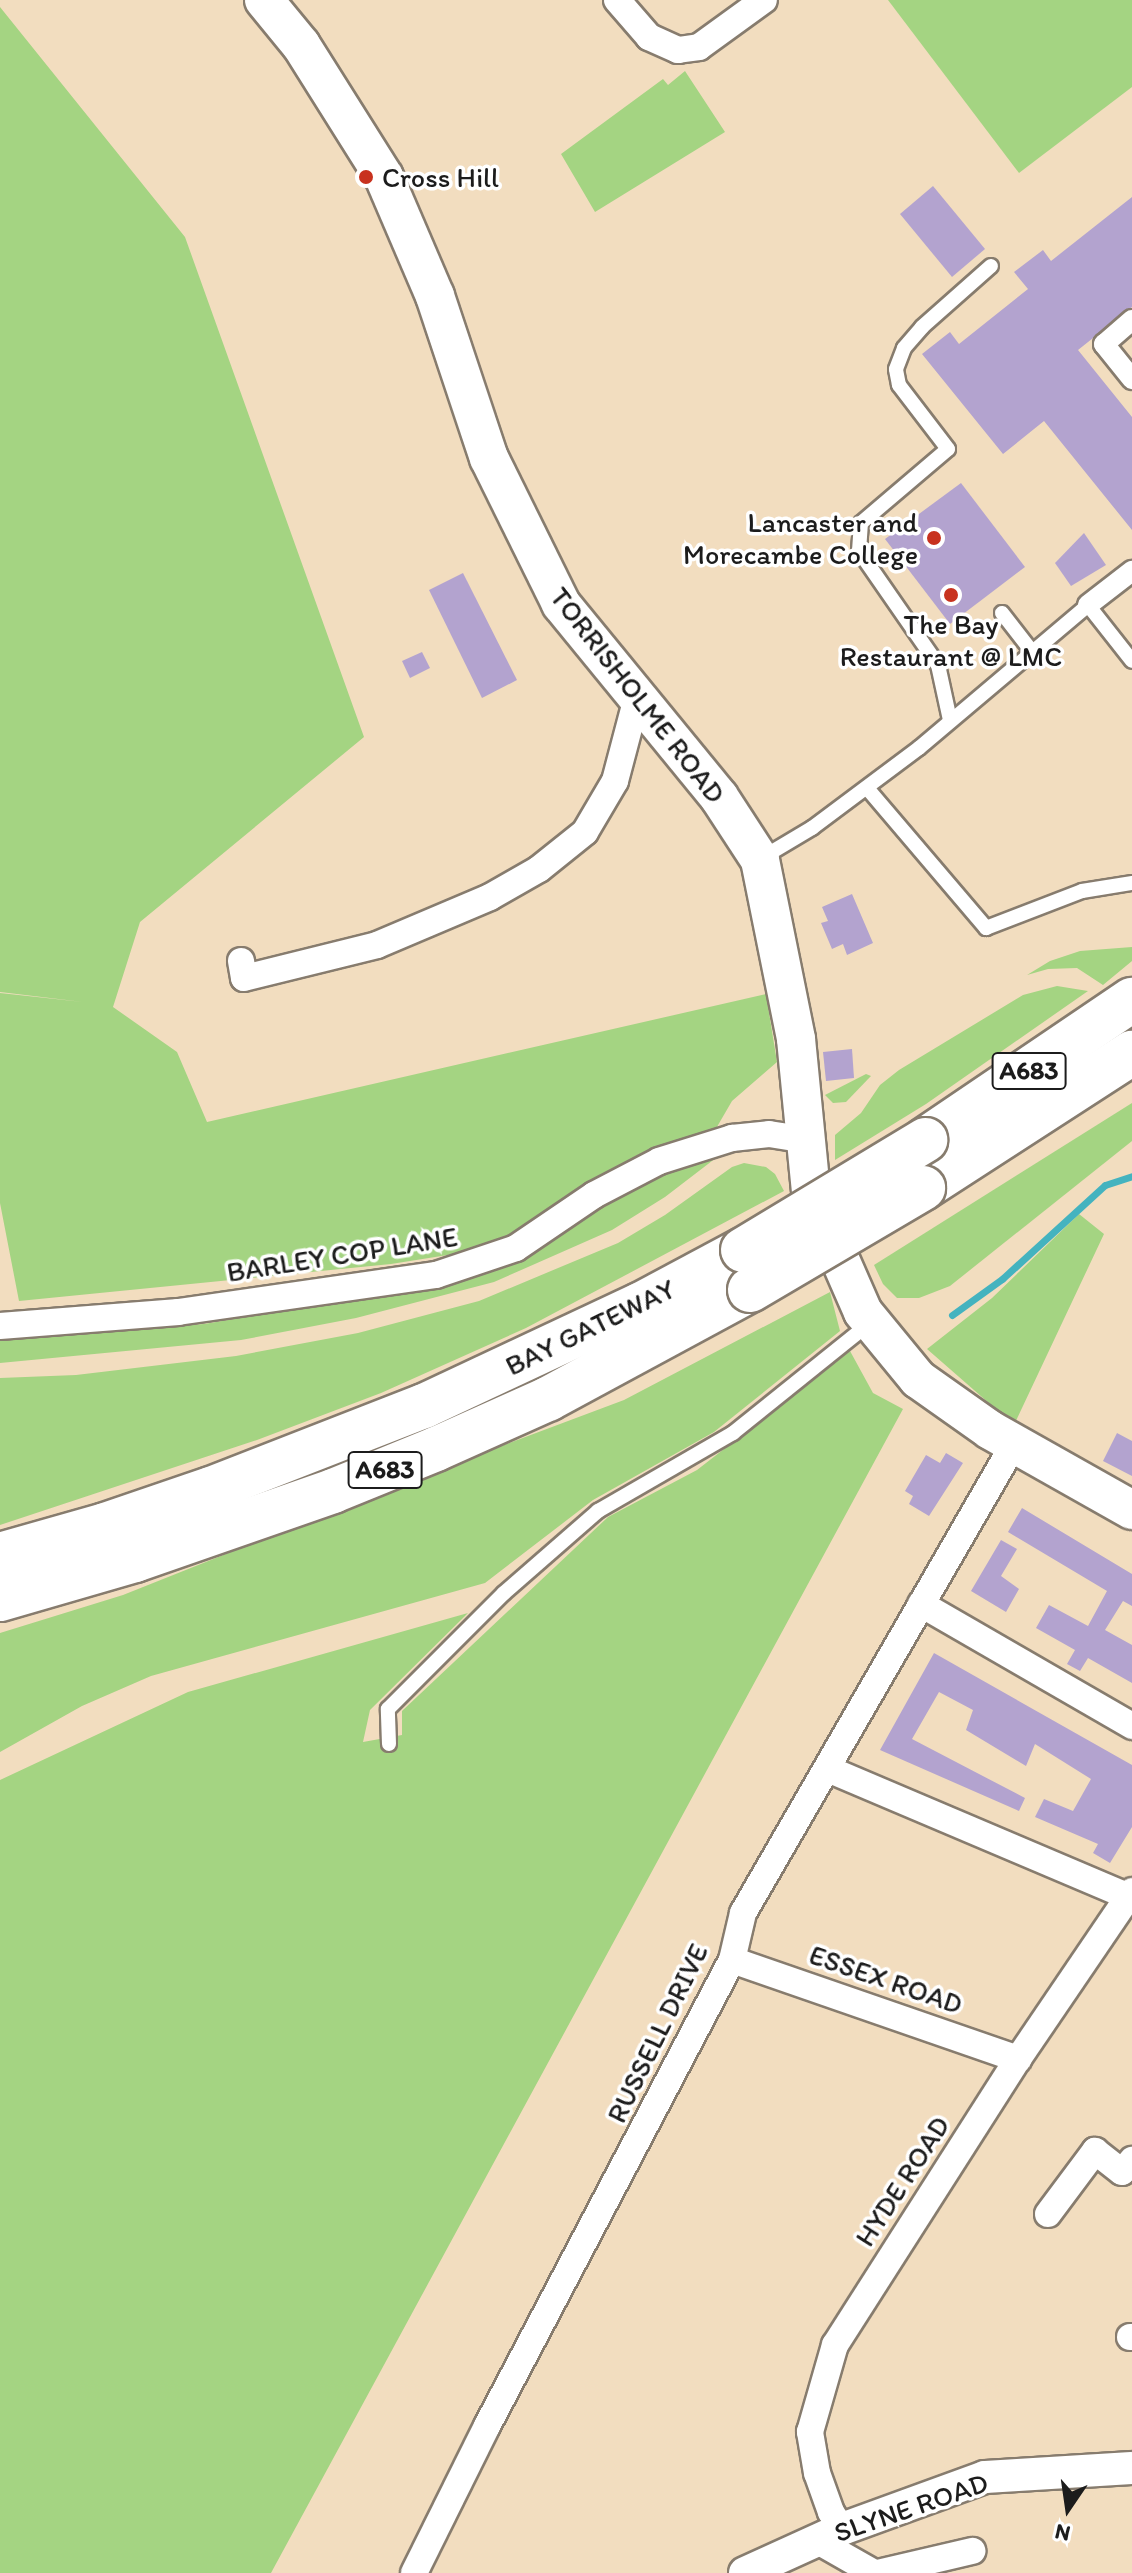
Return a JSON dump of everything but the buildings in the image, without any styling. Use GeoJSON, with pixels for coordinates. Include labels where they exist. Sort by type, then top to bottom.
{"type":"FeatureCollection","features":[{"type":"Feature","properties":{"kind":"highway","name":"BAY GATEWAY"},"geometry":{"type":"LineString","coordinates":[[0,1599],[135,1560],[333,1491],[548,1399],[746,1270],[925,1140],[1132,1000]]}},
{"type":"Feature","properties":{"kind":"highway","name":"BAY GATEWAY"},"geometry":{"type":"LineString","coordinates":[[0,1555],[105,1525],[211,1489],[424,1406],[640,1305],[746,1270],[923,1188],[1132,1053]]}},
{"type":"Feature","properties":{"kind":"main road","name":"TORRISHOLME ROAD"},"geometry":{"type":"LineString","coordinates":[[264,0],[301,45],[384,177],[435,296],[489,458],[561,604],[719,797],[760,860],[796,1039],[811,1193],[846,1279],[872,1322],[918,1379],[1014,1444],[1132,1510]]}},
{"type":"Feature","properties":{"kind":"street"},"geometry":{"type":"LineString","coordinates":[[617,0],[649,37],[678,50],[699,47],[764,0]]}},
{"type":"Feature","properties":{"kind":"street"},"geometry":{"type":"LineString","coordinates":[[1132,320],[1104,344],[1132,379]]}},
{"type":"Feature","properties":{"kind":"street"},"geometry":{"type":"LineString","coordinates":[[1088,605],[1132,571]]}},
{"type":"Feature","properties":{"kind":"street"},"geometry":{"type":"LineString","coordinates":[[244,978],[377,945],[490,897],[539,869],[585,832],[615,781],[637,698]]}},
{"type":"Feature","properties":{"kind":"street","name":"BARLEY COP LANE"},"geometry":{"type":"LineString","coordinates":[[0,1326],[178,1312],[436,1275],[516,1248],[594,1195],[659,1161],[732,1138],[769,1134],[807,1149]]}},
{"type":"Feature","properties":{"kind":"street","name":"RUSSELL DRIVE"},"geometry":{"type":"LineString","coordinates":[[414,2573],[487,2426],[732,1960],[743,1913],[1014,1444]]}},
{"type":"Feature","properties":{"kind":"street"},"geometry":{"type":"LineString","coordinates":[[921,1604],[1132,1726]]}},
{"type":"Feature","properties":{"kind":"street"},"geometry":{"type":"LineString","coordinates":[[828,1769],[1130,1894]]}},
{"type":"Feature","properties":{"kind":"street","name":"HYDE ROAD"},"geometry":{"type":"LineString","coordinates":[[829,2535],[831,2512],[817,2473],[810,2432],[835,2345],[1018,2059],[1130,1894]]}},
{"type":"Feature","properties":{"kind":"street","name":"ESSEX ROAD"},"geometry":{"type":"LineString","coordinates":[[732,1960],[1018,2059]]}},
{"type":"Feature","properties":{"kind":"street"},"geometry":{"type":"LineString","coordinates":[[1048,2214],[1095,2151],[1122,2172],[1132,2160]]}},
{"type":"Feature","properties":{"kind":"street","name":"SLYNE ROAD"},"geometry":{"type":"LineString","coordinates":[[745,2573],[829,2535],[985,2477],[1132,2468]]}},
{"type":"Feature","properties":{"kind":"street"},"geometry":{"type":"LineString","coordinates":[[829,2535],[876,2573],[972,2551]]}},
{"type":"Feature","properties":{"kind":"lane"},"geometry":{"type":"LineString","coordinates":[[950,720],[938,665],[859,551],[861,523],[948,449],[899,385],[896,369],[904,348],[922,327],[991,266]]}},
{"type":"Feature","properties":{"kind":"lane"},"geometry":{"type":"LineString","coordinates":[[760,860],[867,788],[1088,605],[1132,661]]}},
{"type":"Feature","properties":{"kind":"lane"},"geometry":{"type":"LineString","coordinates":[[1002,613],[1033,653]]}},
{"type":"Feature","properties":{"kind":"lane"},"geometry":{"type":"LineString","coordinates":[[867,788],[986,928],[1082,891],[1132,883]]}},
{"type":"Feature","properties":{"kind":"lane"},"geometry":{"type":"LineString","coordinates":[[389,1744],[388,1709],[504,1593],[598,1511],[698,1457],[733,1433],[872,1322]]}},
{"type":"Feature","properties":{"kind":"lane"},"geometry":{"type":"LineString","coordinates":[[0,1610],[135,1560]]}},
{"type":"Feature","properties":{"kind":"green space"},"geometry":{"type":"Polygon","coordinates":[[[888,0],[1132,0],[1132,87],[1019,173],[888,0]]]}},
{"type":"Feature","properties":{"kind":"green space"},"geometry":{"type":"Polygon","coordinates":[[[0,7],[185,237],[364,737],[140,922],[113,1007],[177,1052],[207,1122],[766,994],[777,1062],[732,1101],[714,1132],[492,1248],[391,1264],[19,1301],[0,1203],[0,993],[83,1002],[0,992],[0,7]]]}},
{"type":"Feature","properties":{"kind":"green space"},"geometry":{"type":"Polygon","coordinates":[[[685,71],[725,132],[595,212],[561,154],[663,79],[668,85],[685,71]]]}},
{"type":"Feature","properties":{"kind":"green space"},"geometry":{"type":"Polygon","coordinates":[[[1132,947],[1132,961],[1103,985],[1077,968],[1048,969],[1027,975],[1050,961],[1080,951],[1132,947]]]}},
{"type":"Feature","properties":{"kind":"green space"},"geometry":{"type":"Polygon","coordinates":[[[1057,986],[1088,991],[926,1104],[835,1160],[835,1135],[861,1113],[880,1085],[899,1070],[1023,995],[1057,986]]]}},
{"type":"Feature","properties":{"kind":"green space"},"geometry":{"type":"Polygon","coordinates":[[[866,1074],[871,1076],[846,1102],[833,1103],[825,1095],[866,1074]]]}},
{"type":"Feature","properties":{"kind":"green space"},"geometry":{"type":"Polygon","coordinates":[[[1132,1103],[1132,1141],[950,1286],[919,1298],[897,1298],[883,1284],[874,1265],[1132,1103]]]}},
{"type":"Feature","properties":{"kind":"green space"},"geometry":{"type":"Polygon","coordinates":[[[725,1151],[665,1197],[612,1230],[494,1282],[356,1318],[241,1340],[0,1363],[0,1337],[204,1324],[452,1282],[488,1272],[526,1257],[603,1203],[679,1164],[725,1151]]]}},
{"type":"Feature","properties":{"kind":"green space"},"geometry":{"type":"Polygon","coordinates":[[[744,1163],[766,1167],[775,1174],[784,1191],[526,1328],[381,1393],[257,1440],[0,1525],[0,1378],[76,1375],[236,1356],[358,1333],[479,1301],[618,1243],[665,1215],[732,1167],[744,1163]]]}},
{"type":"Feature","properties":{"kind":"green space"},"geometry":{"type":"Polygon","coordinates":[[[1079,1214],[1104,1234],[1014,1425],[927,1349],[992,1298],[1079,1214]]]}},
{"type":"Feature","properties":{"kind":"green space"},"geometry":{"type":"Polygon","coordinates":[[[830,1292],[840,1331],[714,1432],[593,1500],[485,1583],[151,1676],[82,1706],[0,1752],[0,1633],[123,1595],[432,1472],[624,1400],[830,1292]]]}},
{"type":"Feature","properties":{"kind":"green space"},"geometry":{"type":"Polygon","coordinates":[[[850,1351],[873,1393],[903,1409],[271,2573],[0,2573],[0,1780],[188,1692],[468,1613],[370,1710],[363,1742],[402,1735],[402,1711],[608,1517],[697,1470],[850,1351]]]}},
{"type":"Feature","properties":{"kind":"waterway"},"geometry":{"type":"LineString","coordinates":[[952,1315],[1002,1279],[1105,1185],[1132,1176]]}},
{"type":"Feature","properties":{"kind":"place","name":"Cross Hill"},"geometry":{"type":"Point","coordinates":[366,177]}},
{"type":"Feature","properties":{"kind":"place","name":"Lancaster and Morecambe College"},"geometry":{"type":"Point","coordinates":[934,538]}},
{"type":"Feature","properties":{"kind":"place","name":"The Bay Restaurant @ LMC"},"geometry":{"type":"Point","coordinates":[951,595]}}]}
